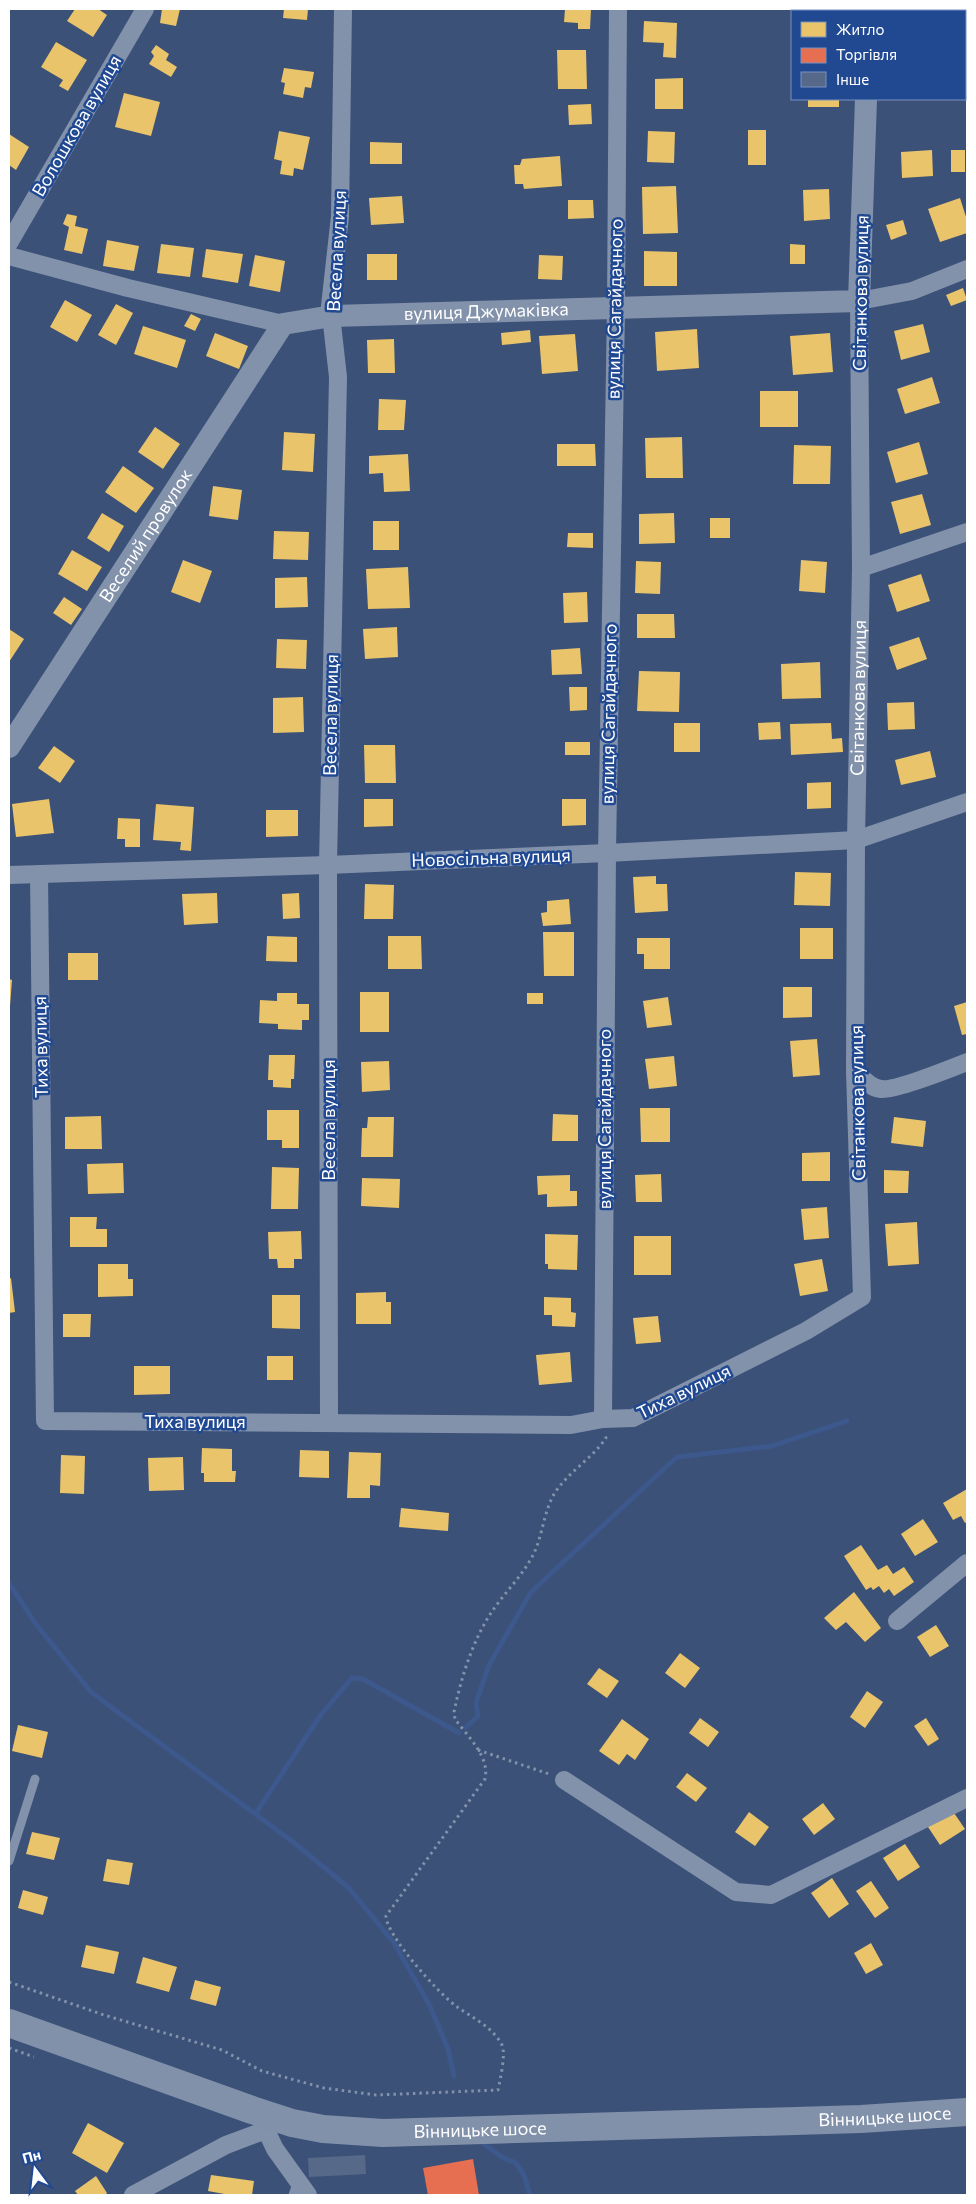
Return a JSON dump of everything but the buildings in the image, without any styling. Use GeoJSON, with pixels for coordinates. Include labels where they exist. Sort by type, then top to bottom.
{"type":"FeatureCollection","features":[{"type":"Feature","properties":{"kind":"main road","name":"Вінницьке шосе"},"geometry":{"type":"LineString","coordinates":[[9,2024],[268,2123],[292,2123],[323,2129],[383,2133],[861,2120],[967,2112]]}},
{"type":"Feature","properties":{"kind":"street","name":"Волошкова вулиця"},"geometry":{"type":"LineString","coordinates":[[9,243],[145,9]]}},
{"type":"Feature","properties":{"kind":"street","name":"Весела вулиця"},"geometry":{"type":"LineString","coordinates":[[329,1422],[328,865],[338,377],[330,306],[340,216],[343,9]]}},
{"type":"Feature","properties":{"kind":"street","name":"вулиця Сагайдачного"},"geometry":{"type":"LineString","coordinates":[[603,1420],[607,853],[616,308],[618,9]]}},
{"type":"Feature","properties":{"kind":"street","name":"Світанкова вулиця"},"geometry":{"type":"LineString","coordinates":[[862,1297],[855,1071],[856,840],[862,568],[859,301],[866,100]]}},
{"type":"Feature","properties":{"kind":"street","name":"вулиця Джумаківка"},"geometry":{"type":"LineString","coordinates":[[9,256],[128,288],[283,324],[332,316],[859,301],[912,291],[967,269]]}},
{"type":"Feature","properties":{"kind":"street","name":"Веселий провулок"},"geometry":{"type":"LineString","coordinates":[[9,747],[283,324]]}},
{"type":"Feature","properties":{"kind":"street"},"geometry":{"type":"LineString","coordinates":[[862,568],[967,532]]}},
{"type":"Feature","properties":{"kind":"street","name":"Новосільна вулиця"},"geometry":{"type":"LineString","coordinates":[[9,875],[328,865],[856,840],[967,802]]}},
{"type":"Feature","properties":{"kind":"street","name":"Тиха вулиця"},"geometry":{"type":"LineString","coordinates":[[39,874],[45,1421],[329,1422],[571,1426],[603,1420],[633,1418],[806,1331],[862,1297]]}},
{"type":"Feature","properties":{"kind":"street"},"geometry":{"type":"LineString","coordinates":[[855,1071],[868,1084],[881,1089],[898,1086],[967,1062]]}},
{"type":"Feature","properties":{"kind":"street"},"geometry":{"type":"LineString","coordinates":[[897,1621],[967,1563]]}},
{"type":"Feature","properties":{"kind":"street"},"geometry":{"type":"LineString","coordinates":[[564,1780],[736,1892],[771,1895],[966,1801]]}},
{"type":"Feature","properties":{"kind":"street"},"geometry":{"type":"LineString","coordinates":[[133,2195],[268,2123],[275,2149],[300,2190]]}},
{"type":"Feature","properties":{"kind":"lane"},"geometry":{"type":"LineString","coordinates":[[9,1861],[35,1779]]}},
{"type":"Feature","properties":{"kind":"path"},"geometry":{"type":"LineString","coordinates":[[9,1982],[104,2015],[222,2050],[262,2071],[324,2088],[376,2095],[498,2090],[502,2073],[503,2047],[482,2023],[456,2006],[438,1990],[401,1944],[386,1921],[386,1916],[404,1888],[485,1779],[486,1767],[478,1750],[459,1724],[454,1712],[473,1648],[486,1619],[519,1578],[534,1553],[547,1511],[558,1487],[599,1448],[606,1438],[603,1420]]}},
{"type":"Feature","properties":{"kind":"path"},"geometry":{"type":"LineString","coordinates":[[478,1750],[564,1780]]}},
{"type":"Feature","properties":{"kind":"waterway"},"geometry":{"type":"LineString","coordinates":[[466,1727],[478,1716],[476,1703],[489,1665],[531,1592],[677,1457],[772,1446],[847,1421]]}},
{"type":"Feature","properties":{"kind":"waterway"},"geometry":{"type":"LineString","coordinates":[[9,1583],[35,1623],[91,1692],[293,1842],[348,1887],[394,1943],[429,2004],[448,2049],[454,2076]]}},
{"type":"Feature","properties":{"kind":"waterway"},"geometry":{"type":"LineString","coordinates":[[256,1813],[320,1716],[352,1678],[363,1679],[459,1733]]}},
{"type":"Feature","properties":{"kind":"waterway"},"geometry":{"type":"LineString","coordinates":[[485,2145],[502,2157],[516,2163],[524,2175],[530,2195]]}}]}
